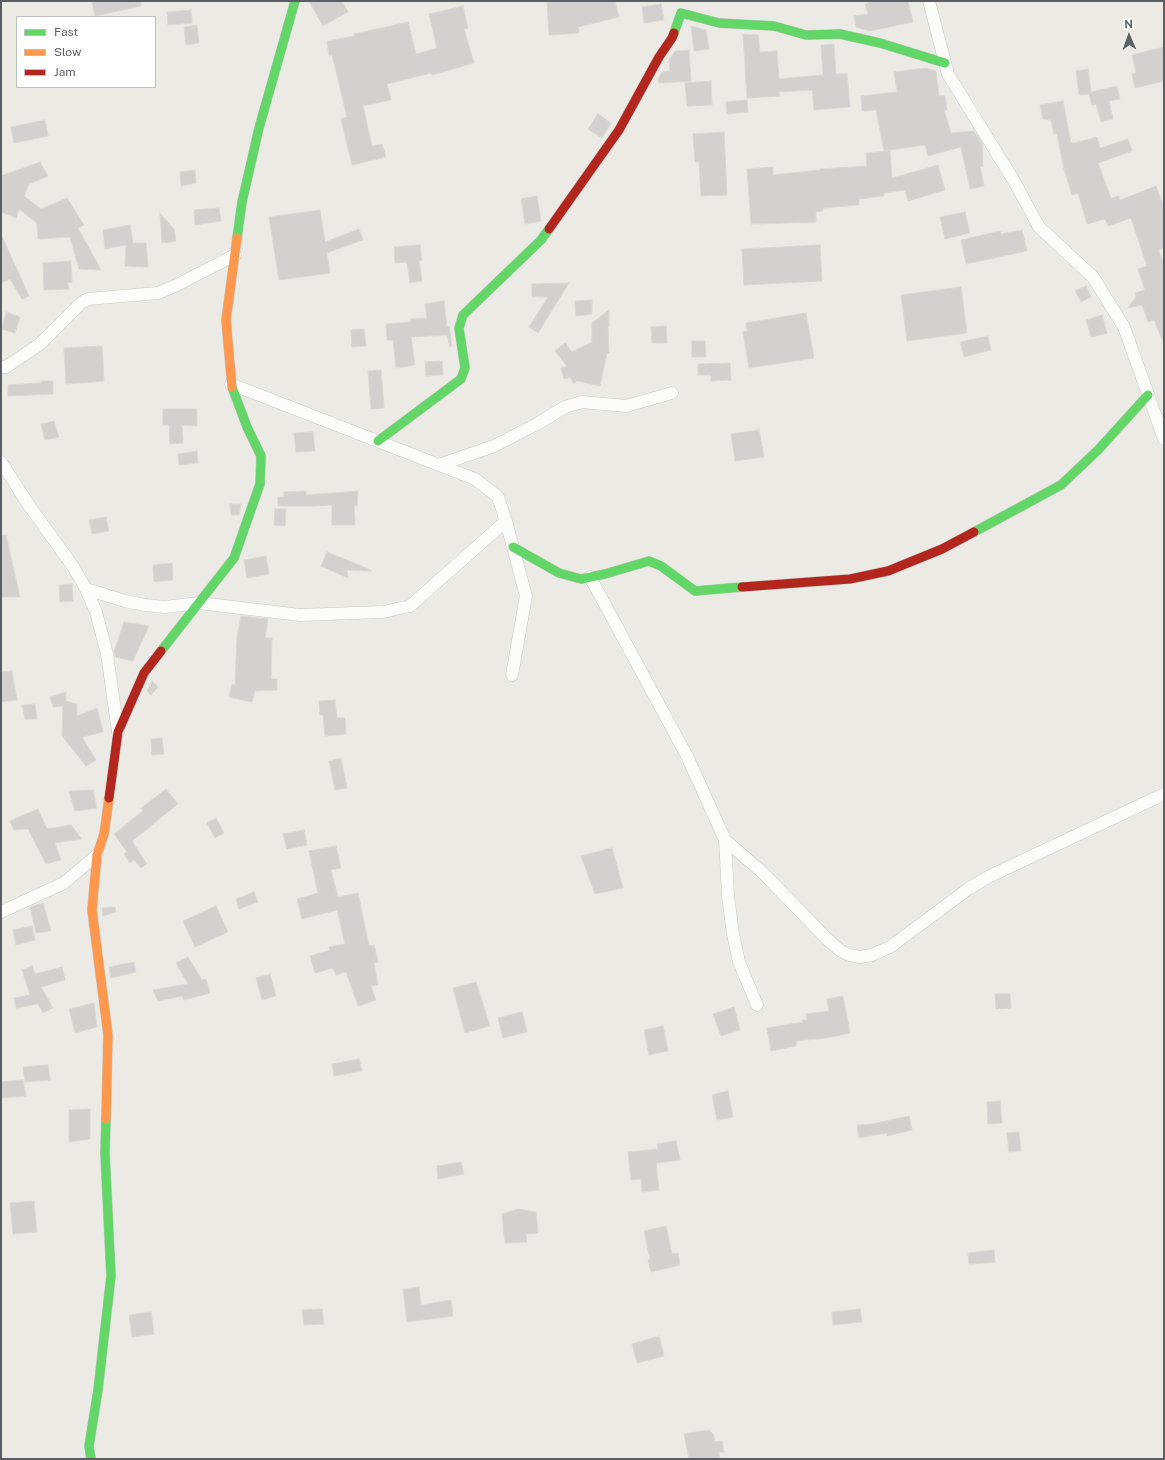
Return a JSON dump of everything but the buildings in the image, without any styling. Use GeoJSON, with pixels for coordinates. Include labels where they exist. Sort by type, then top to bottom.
{"type":"FeatureCollection","features":[{"type":"Feature","properties":{"kind":"street"},"geometry":{"type":"LineString","coordinates":[[118,732],[144,673],[234,558],[260,484],[261,456],[247,427],[231,384],[226,320],[244,195],[259,128],[295,1]]}},
{"type":"Feature","properties":{"kind":"street"},"geometry":{"type":"LineString","coordinates":[[929,1],[948,74],[1014,181],[1039,227],[1093,277],[1124,327],[1164,439]]}},
{"type":"Feature","properties":{"kind":"street"},"geometry":{"type":"LineString","coordinates":[[378,441],[461,379],[465,368],[459,328],[463,315],[541,240],[619,130],[659,57],[672,38],[681,14],[719,23],[774,26],[806,35],[840,34],[880,43],[945,63]]}},
{"type":"Feature","properties":{"kind":"street"},"geometry":{"type":"LineString","coordinates":[[1,367],[6,367],[40,344],[81,303],[88,299],[158,293],[177,285],[235,255]]}},
{"type":"Feature","properties":{"kind":"street"},"geometry":{"type":"LineString","coordinates":[[231,384],[475,479],[498,497],[526,596],[512,675]]}},
{"type":"Feature","properties":{"kind":"street"},"geometry":{"type":"LineString","coordinates":[[439,465],[494,446],[537,424],[564,407],[582,402],[626,406],[672,393]]}},
{"type":"Feature","properties":{"kind":"street"},"geometry":{"type":"LineString","coordinates":[[513,547],[559,574],[581,579],[649,561],[661,566],[695,591],[850,579],[888,571],[942,549],[1061,485],[1098,450],[1148,395]]}},
{"type":"Feature","properties":{"kind":"street"},"geometry":{"type":"LineString","coordinates":[[1,462],[28,504],[74,568],[86,589],[96,612],[107,654],[118,732],[104,834],[97,855],[92,910],[108,1035],[105,1153],[111,1276],[98,1390],[89,1446],[92,1459]]}},
{"type":"Feature","properties":{"kind":"street"},"geometry":{"type":"LineString","coordinates":[[86,589],[125,601],[165,607],[199,603],[300,615],[383,612],[410,606],[506,521]]}},
{"type":"Feature","properties":{"kind":"street"},"geometry":{"type":"LineString","coordinates":[[590,577],[687,756],[725,840],[728,896],[733,934],[739,962],[756,1005]]}},
{"type":"Feature","properties":{"kind":"street"},"geometry":{"type":"LineString","coordinates":[[725,840],[762,872],[829,941],[845,953],[860,957],[872,955],[890,947],[968,889],[990,876],[1164,794]]}},
{"type":"Feature","properties":{"kind":"street"},"geometry":{"type":"LineString","coordinates":[[1,912],[64,883],[97,855]]}},
{"type":"Feature","properties":{"kind":"traffic: fast"},"geometry":{"type":"LineString","coordinates":[[237,238],[242,202],[259,128],[295,1]]}},
{"type":"Feature","properties":{"kind":"traffic: fast"},"geometry":{"type":"LineString","coordinates":[[674,33],[681,13],[719,23],[774,26],[806,35],[840,34],[880,43],[945,63]]}},
{"type":"Feature","properties":{"kind":"traffic: fast"},"geometry":{"type":"LineString","coordinates":[[378,441],[461,379],[465,368],[459,328],[463,315],[541,240],[549,229]]}},
{"type":"Feature","properties":{"kind":"traffic: fast"},"geometry":{"type":"LineString","coordinates":[[161,651],[234,558],[260,484],[261,456],[247,427],[232,387]]}},
{"type":"Feature","properties":{"kind":"traffic: fast"},"geometry":{"type":"LineString","coordinates":[[974,532],[1061,485],[1098,450],[1148,395]]}},
{"type":"Feature","properties":{"kind":"traffic: fast"},"geometry":{"type":"LineString","coordinates":[[513,547],[559,573],[581,579],[605,574],[649,561],[661,566],[695,591],[742,587]]}},
{"type":"Feature","properties":{"kind":"traffic: fast"},"geometry":{"type":"LineString","coordinates":[[91,1459],[89,1446],[98,1390],[111,1276],[105,1153],[106,1119]]}},
{"type":"Feature","properties":{"kind":"traffic: slow"},"geometry":{"type":"LineString","coordinates":[[232,387],[226,320],[237,238]]}},
{"type":"Feature","properties":{"kind":"traffic: slow"},"geometry":{"type":"LineString","coordinates":[[106,1119],[108,1035],[92,910],[97,855],[104,834],[109,798]]}},
{"type":"Feature","properties":{"kind":"traffic: jam"},"geometry":{"type":"LineString","coordinates":[[549,229],[619,130],[659,57],[674,33]]}},
{"type":"Feature","properties":{"kind":"traffic: jam"},"geometry":{"type":"LineString","coordinates":[[742,587],[850,579],[888,571],[942,549],[974,532]]}},
{"type":"Feature","properties":{"kind":"traffic: jam"},"geometry":{"type":"LineString","coordinates":[[109,798],[118,732],[144,673],[161,651]]}}]}
